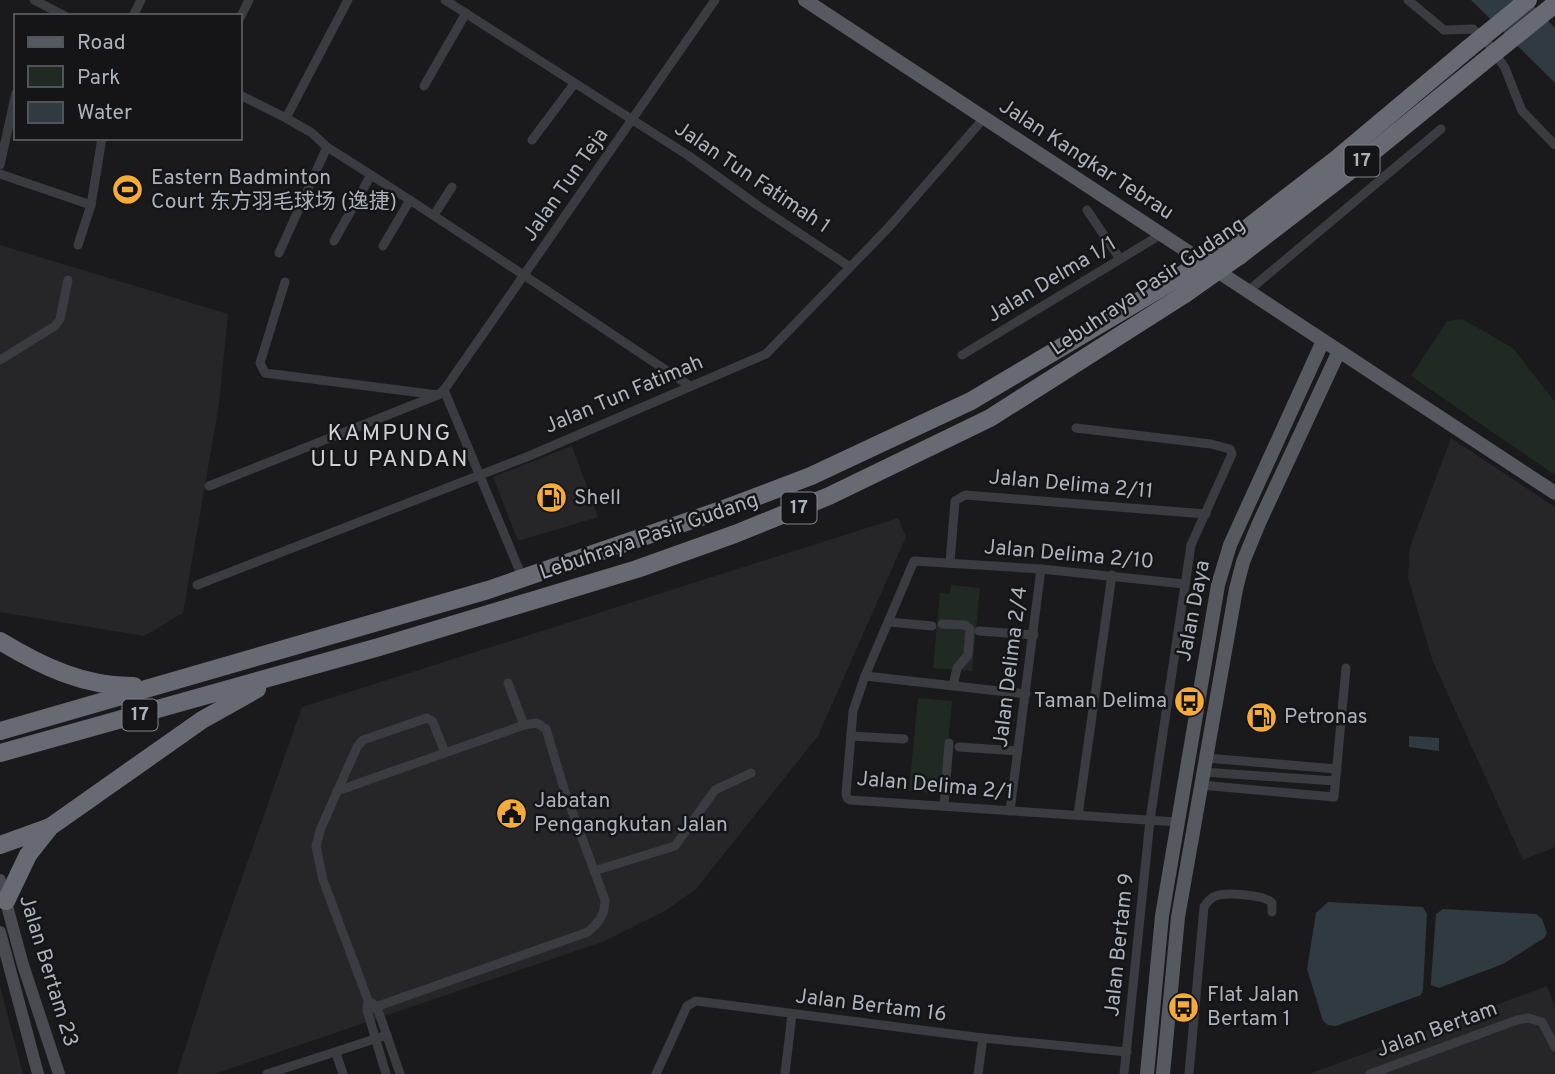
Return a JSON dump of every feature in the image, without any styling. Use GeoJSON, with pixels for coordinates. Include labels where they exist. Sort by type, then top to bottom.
{"type":"FeatureCollection","features":[{"type":"Feature","properties":{"kind":"highway","name":"Lebuhraya Pasir Gudang"},"geometry":{"type":"LineString","coordinates":[[1233,250],[1339,157],[1528,0]]}},
{"type":"Feature","properties":{"kind":"highway","name":"Lebuhraya Pasir Gudang"},"geometry":{"type":"LineString","coordinates":[[0,753],[280,677],[637,569],[735,534],[829,496],[990,418],[1348,173],[1555,5]]}},
{"type":"Feature","properties":{"kind":"highway","name":"Lebuhraya Pasir Gudang"},"geometry":{"type":"LineString","coordinates":[[0,731],[523,579],[777,489],[889,441],[971,401],[1181,287]]}},
{"type":"Feature","properties":{"kind":"highway"},"geometry":{"type":"LineString","coordinates":[[0,640],[26,657],[78,679],[111,686],[157,685]]}},
{"type":"Feature","properties":{"kind":"highway"},"geometry":{"type":"LineString","coordinates":[[0,656],[26,657]]}},
{"type":"Feature","properties":{"kind":"highway"},"geometry":{"type":"LineString","coordinates":[[0,845],[50,827],[202,720],[280,677]]}},
{"type":"Feature","properties":{"kind":"highway"},"geometry":{"type":"LineString","coordinates":[[6,901],[27,855],[50,827]]}},
{"type":"Feature","properties":{"kind":"main road","name":"Jalan Kangkar Tebrau"},"geometry":{"type":"LineString","coordinates":[[805,0],[1555,494]]}},
{"type":"Feature","properties":{"kind":"main road"},"geometry":{"type":"LineString","coordinates":[[1289,319],[1305,340],[1311,366]]}},
{"type":"Feature","properties":{"kind":"main road","name":"Jalan Daya"},"geometry":{"type":"LineString","coordinates":[[1147,1074],[1162,916],[1219,585],[1230,545],[1323,341]]}},
{"type":"Feature","properties":{"kind":"main road","name":"Jalan Daya"},"geometry":{"type":"LineString","coordinates":[[1163,1074],[1178,917],[1236,589],[1243,562],[1259,523],[1339,352]]}},
{"type":"Feature","properties":{"kind":"main road"},"geometry":{"type":"LineString","coordinates":[[1326,376],[1336,369],[1348,366],[1365,368]]}},
{"type":"Feature","properties":{"kind":"main road"},"geometry":{"type":"LineString","coordinates":[[1249,505],[1267,473],[1274,471],[1259,523]]}},
{"type":"Feature","properties":{"kind":"street"},"geometry":{"type":"LineString","coordinates":[[34,0],[61,14]]}},
{"type":"Feature","properties":{"kind":"street"},"geometry":{"type":"LineString","coordinates":[[286,118],[348,0]]}},
{"type":"Feature","properties":{"kind":"street","name":"Jalan Tun Fatimah 1"},"geometry":{"type":"LineString","coordinates":[[445,0],[463,7],[574,84],[633,119],[850,267]]}},
{"type":"Feature","properties":{"kind":"street","name":"Jalan Tun Teja"},"geometry":{"type":"LineString","coordinates":[[441,392],[715,0]]}},
{"type":"Feature","properties":{"kind":"street"},"geometry":{"type":"LineString","coordinates":[[1408,0],[1443,29],[1473,29],[1506,68],[1522,111],[1555,145]]}},
{"type":"Feature","properties":{"kind":"street"},"geometry":{"type":"LineString","coordinates":[[39,14],[45,6]]}},
{"type":"Feature","properties":{"kind":"street"},"geometry":{"type":"LineString","coordinates":[[424,86],[463,7]]}},
{"type":"Feature","properties":{"kind":"street"},"geometry":{"type":"LineString","coordinates":[[533,140],[574,84]]}},
{"type":"Feature","properties":{"kind":"street"},"geometry":{"type":"LineString","coordinates":[[242,96],[312,133],[327,147],[690,386]]}},
{"type":"Feature","properties":{"kind":"street"},"geometry":{"type":"LineString","coordinates":[[0,165],[14,102]]}},
{"type":"Feature","properties":{"kind":"street","name":"Jalan Tun Fatimah"},"geometry":{"type":"LineString","coordinates":[[197,585],[479,475],[766,354],[889,227],[984,118]]}},
{"type":"Feature","properties":{"kind":"street"},"geometry":{"type":"LineString","coordinates":[[1247,292],[1441,129]]}},
{"type":"Feature","properties":{"kind":"street"},"geometry":{"type":"LineString","coordinates":[[78,244],[91,205],[103,140]]}},
{"type":"Feature","properties":{"kind":"street"},"geometry":{"type":"LineString","coordinates":[[279,253],[327,147]]}},
{"type":"Feature","properties":{"kind":"street"},"geometry":{"type":"LineString","coordinates":[[0,174],[91,205]]}},
{"type":"Feature","properties":{"kind":"street"},"geometry":{"type":"LineString","coordinates":[[334,241],[371,175]]}},
{"type":"Feature","properties":{"kind":"street"},"geometry":{"type":"LineString","coordinates":[[434,215],[452,187]]}},
{"type":"Feature","properties":{"kind":"street"},"geometry":{"type":"LineString","coordinates":[[383,246],[410,200]]}},
{"type":"Feature","properties":{"kind":"street"},"geometry":{"type":"LineString","coordinates":[[1087,210],[1120,259]]}},
{"type":"Feature","properties":{"kind":"street","name":"Jalan Delma 1/1"},"geometry":{"type":"LineString","coordinates":[[962,355],[1160,235]]}},
{"type":"Feature","properties":{"kind":"street"},"geometry":{"type":"LineString","coordinates":[[0,360],[55,326],[60,319],[68,280]]}},
{"type":"Feature","properties":{"kind":"street"},"geometry":{"type":"LineString","coordinates":[[285,282],[260,363],[265,373],[441,392]]}},
{"type":"Feature","properties":{"kind":"street"},"geometry":{"type":"LineString","coordinates":[[441,392],[523,579]]}},
{"type":"Feature","properties":{"kind":"street"},"geometry":{"type":"LineString","coordinates":[[209,486],[441,392]]}},
{"type":"Feature","properties":{"kind":"street","name":"Jalan Bertam 9"},"geometry":{"type":"LineString","coordinates":[[1076,428],[1211,444],[1230,449],[1232,454],[1191,545],[1150,820],[1124,1074]]}},
{"type":"Feature","properties":{"kind":"street","name":"Jalan Delima 2/11"},"geometry":{"type":"LineString","coordinates":[[950,563],[955,501],[965,495],[1206,514]]}},
{"type":"Feature","properties":{"kind":"street","name":"Jalan Delima 2/1"},"geometry":{"type":"LineString","coordinates":[[950,563],[914,561],[853,711],[847,798],[1177,822]]}},
{"type":"Feature","properties":{"kind":"street","name":"Jalan Delima 2/10"},"geometry":{"type":"LineString","coordinates":[[950,563],[1112,575],[1185,584]]}},
{"type":"Feature","properties":{"kind":"street","name":"Jalan Delima 2/4"},"geometry":{"type":"LineString","coordinates":[[1010,811],[1041,569]]}},
{"type":"Feature","properties":{"kind":"street"},"geometry":{"type":"LineString","coordinates":[[1078,815],[1112,575]]}},
{"type":"Feature","properties":{"kind":"street"},"geometry":{"type":"LineString","coordinates":[[889,622],[965,625],[970,629],[968,655],[957,668],[953,686]]}},
{"type":"Feature","properties":{"kind":"street"},"geometry":{"type":"LineString","coordinates":[[979,631],[1034,635]]}},
{"type":"Feature","properties":{"kind":"street"},"geometry":{"type":"LineString","coordinates":[[1203,772],[1334,797],[1346,668]]}},
{"type":"Feature","properties":{"kind":"street"},"geometry":{"type":"LineString","coordinates":[[865,676],[1026,694]]}},
{"type":"Feature","properties":{"kind":"street"},"geometry":{"type":"LineString","coordinates":[[509,683],[524,725]]}},
{"type":"Feature","properties":{"kind":"street"},"geometry":{"type":"LineString","coordinates":[[400,1074],[387,1035],[371,1006],[323,880],[316,845],[356,747],[363,740],[429,718],[445,753]]}},
{"type":"Feature","properties":{"kind":"street"},"geometry":{"type":"LineString","coordinates":[[337,791],[524,725],[537,723],[546,729],[565,792],[605,900],[605,911],[599,922],[588,932],[371,1006]]}},
{"type":"Feature","properties":{"kind":"street"},"geometry":{"type":"LineString","coordinates":[[851,736],[904,739]]}},
{"type":"Feature","properties":{"kind":"street"},"geometry":{"type":"LineString","coordinates":[[944,806],[954,745],[1018,751]]}},
{"type":"Feature","properties":{"kind":"street"},"geometry":{"type":"LineString","coordinates":[[1203,772],[1336,769]]}},
{"type":"Feature","properties":{"kind":"street"},"geometry":{"type":"LineString","coordinates":[[1203,772],[1335,781]]}},
{"type":"Feature","properties":{"kind":"street"},"geometry":{"type":"LineString","coordinates":[[594,871],[675,846],[715,790],[751,773]]}},
{"type":"Feature","properties":{"kind":"street","name":"Jalan Bertam 23"},"geometry":{"type":"LineString","coordinates":[[0,880],[23,965],[59,1074]]}},
{"type":"Feature","properties":{"kind":"street"},"geometry":{"type":"LineString","coordinates":[[1189,1074],[1204,907],[1210,899],[1221,895],[1265,897],[1272,903],[1272,912]]}},
{"type":"Feature","properties":{"kind":"street","name":"Jalan Bertam 23"},"geometry":{"type":"LineString","coordinates":[[0,932],[38,1074]]}},
{"type":"Feature","properties":{"kind":"street","name":"Jalan Bertam 16"},"geometry":{"type":"LineString","coordinates":[[656,1074],[687,1006],[696,1000],[983,1038],[1126,1052]]}},
{"type":"Feature","properties":{"kind":"street"},"geometry":{"type":"LineString","coordinates":[[371,1006],[376,1039],[386,1074]]}},
{"type":"Feature","properties":{"kind":"street"},"geometry":{"type":"LineString","coordinates":[[785,1074],[792,1014]]}},
{"type":"Feature","properties":{"kind":"street","name":"Jalan Bertam"},"geometry":{"type":"LineString","coordinates":[[1370,1074],[1517,1020],[1535,1018],[1542,1022],[1555,1047]]}},
{"type":"Feature","properties":{"kind":"street"},"geometry":{"type":"LineString","coordinates":[[267,1074],[387,1035]]}},
{"type":"Feature","properties":{"kind":"street"},"geometry":{"type":"LineString","coordinates":[[978,1074],[983,1038]]}},
{"type":"Feature","properties":{"kind":"street"},"geometry":{"type":"LineString","coordinates":[[336,1052],[343,1074]]}},
{"type":"Feature","properties":{"kind":"shaded area"},"geometry":{"type":"Polygon","coordinates":[[[0,245],[228,314],[219,404],[183,613],[144,636],[0,612],[0,245]]]}},
{"type":"Feature","properties":{"kind":"shaded area"},"geometry":{"type":"Polygon","coordinates":[[[1451,438],[1555,507],[1555,847],[1523,860],[1432,659],[1408,578],[1410,547],[1451,438]]]}},
{"type":"Feature","properties":{"kind":"shaded area"},"geometry":{"type":"Polygon","coordinates":[[[572,446],[598,517],[518,541],[493,477],[572,446]]]}},
{"type":"Feature","properties":{"kind":"shaded area","name":"Jabatan Pengangkutan Jalan"},"geometry":{"type":"Polygon","coordinates":[[[898,518],[906,537],[818,736],[696,889],[665,911],[602,942],[214,1074],[177,1074],[213,960],[302,707],[898,518]]]}},
{"type":"Feature","properties":{"kind":"shaded area"},"geometry":{"type":"Polygon","coordinates":[[[0,986],[23,1074],[0,1074],[0,986]]]}},
{"type":"Feature","properties":{"kind":"shaded area"},"geometry":{"type":"Polygon","coordinates":[[[1547,986],[1555,1008],[1555,1074],[1309,1074],[1547,986]]]}},
{"type":"Feature","properties":{"kind":"green space"},"geometry":{"type":"Polygon","coordinates":[[[1462,319],[1513,348],[1555,402],[1555,475],[1411,376],[1447,321],[1462,319]]]}},
{"type":"Feature","properties":{"kind":"green space"},"geometry":{"type":"Polygon","coordinates":[[[951,585],[980,588],[972,671],[933,668],[940,593],[950,594],[951,585]]]}},
{"type":"Feature","properties":{"kind":"green space"},"geometry":{"type":"Polygon","coordinates":[[[918,698],[952,701],[943,794],[909,791],[918,698]]]}},
{"type":"Feature","properties":{"kind":"water"},"geometry":{"type":"Polygon","coordinates":[[[1471,0],[1528,0],[1555,28],[1555,83],[1471,0]]]}},
{"type":"Feature","properties":{"kind":"water"},"geometry":{"type":"Polygon","coordinates":[[[1409,736],[1439,738],[1439,751],[1409,747],[1409,736]]]}},
{"type":"Feature","properties":{"kind":"water"},"geometry":{"type":"Polygon","coordinates":[[[1328,902],[1423,907],[1427,914],[1421,995],[1336,1026],[1323,1021],[1307,969],[1316,913],[1328,902]]]}},
{"type":"Feature","properties":{"kind":"water"},"geometry":{"type":"Polygon","coordinates":[[[1443,909],[1536,914],[1542,919],[1547,933],[1544,938],[1503,964],[1439,988],[1431,985],[1431,981],[1436,914],[1443,909]]]}},
{"type":"Feature","properties":{"kind":"place","name":"Eastern Badminton Court 东方羽毛球场 (逸捷)"},"geometry":{"type":"Point","coordinates":[128,190]}},
{"type":"Feature","properties":{"kind":"place","name":"Shell"},"geometry":{"type":"Point","coordinates":[551,498]}},
{"type":"Feature","properties":{"kind":"place","name":"Taman Delima"},"geometry":{"type":"Point","coordinates":[1190,701]}},
{"type":"Feature","properties":{"kind":"place","name":"Petronas"},"geometry":{"type":"Point","coordinates":[1261,717]}},
{"type":"Feature","properties":{"kind":"place","name":"Jabatan Pengangkutan Jalan"},"geometry":{"type":"Point","coordinates":[511,813]}},
{"type":"Feature","properties":{"kind":"place","name":"Flat Jalan Bertam 1"},"geometry":{"type":"Point","coordinates":[1184,1007]}},
{"type":"Feature","properties":{"kind":"district","name":"KAMPUNG ULU PANDAN"},"geometry":{"type":"Point","coordinates":[390,447]}}]}
